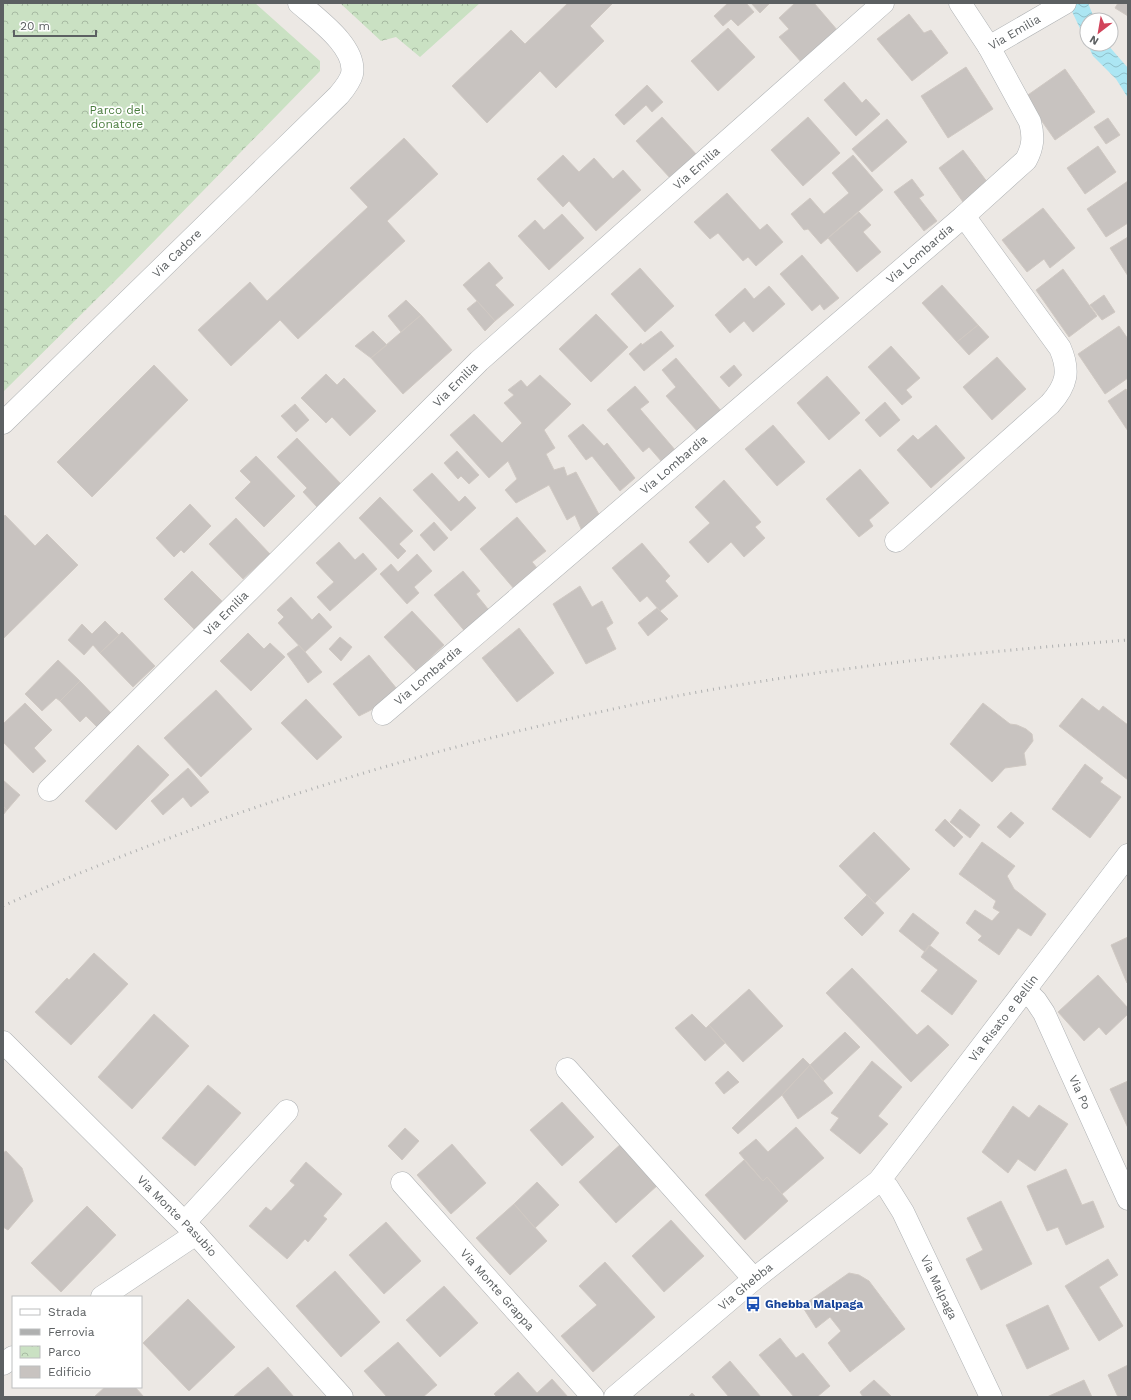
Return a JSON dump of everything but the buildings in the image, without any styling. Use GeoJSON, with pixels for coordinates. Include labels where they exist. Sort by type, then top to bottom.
{"type":"FeatureCollection","features":[{"type":"Feature","properties":{"kind":"street","name":"Via Cadore"},"geometry":{"type":"LineString","coordinates":[[3,423],[339,95],[348,83],[352,75],[352,66],[350,57],[345,47],[299,3]]}},
{"type":"Feature","properties":{"kind":"street","name":"Via Emilia"},"geometry":{"type":"LineString","coordinates":[[49,790],[479,361],[883,3]]}},
{"type":"Feature","properties":{"kind":"street","name":"Via Emilia"},"geometry":{"type":"LineString","coordinates":[[960,3],[989,47],[1062,5]]}},
{"type":"Feature","properties":{"kind":"street","name":"Via Lombardia"},"geometry":{"type":"LineString","coordinates":[[383,714],[1019,168],[1031,152],[1033,132],[1030,122],[989,47]]}},
{"type":"Feature","properties":{"kind":"street","name":"Via Lombardia"},"geometry":{"type":"LineString","coordinates":[[896,541],[1050,404],[1064,384],[1066,372],[1065,360],[1060,348],[964,216]]}},
{"type":"Feature","properties":{"kind":"street","name":"Via Risato e Bellin"},"geometry":{"type":"LineString","coordinates":[[879,1181],[900,1156],[1128,855]]}},
{"type":"Feature","properties":{"kind":"street","name":"Via Po"},"geometry":{"type":"LineString","coordinates":[[1025,990],[1036,1001],[1044,1013],[1128,1199]]}},
{"type":"Feature","properties":{"kind":"street","name":"Via Monte Pasubio"},"geometry":{"type":"LineString","coordinates":[[3,1042],[190,1228],[342,1397]]}},
{"type":"Feature","properties":{"kind":"street"},"geometry":{"type":"LineString","coordinates":[[567,1069],[754,1279]]}},
{"type":"Feature","properties":{"kind":"street"},"geometry":{"type":"LineString","coordinates":[[103,1296],[190,1228],[287,1111]]}},
{"type":"Feature","properties":{"kind":"street","name":"Via Ghebba"},"geometry":{"type":"LineString","coordinates":[[615,1397],[754,1279],[879,1181]]}},
{"type":"Feature","properties":{"kind":"street","name":"Via Malpaga"},"geometry":{"type":"LineString","coordinates":[[879,1181],[888,1188],[902,1212],[985,1394]]}},
{"type":"Feature","properties":{"kind":"street","name":"Via Monte Grappa"},"geometry":{"type":"LineString","coordinates":[[402,1183],[593,1397]]}},
{"type":"Feature","properties":{"kind":"street"},"geometry":{"type":"LineString","coordinates":[[3,1364],[12,1358]]}},
{"type":"Feature","properties":{"kind":"green space","name":"Parco del donatore"},"geometry":{"type":"Polygon","coordinates":[[[3,3],[255,3],[320,61],[320,71],[123,273],[3,392],[3,3]]]}},
{"type":"Feature","properties":{"kind":"green space"},"geometry":{"type":"Polygon","coordinates":[[[340,3],[480,3],[420,57],[396,37],[381,41],[340,3]]]}},
{"type":"Feature","properties":{"kind":"water"},"geometry":{"type":"Polygon","coordinates":[[[1068,3],[1088,3],[1092,12],[1079,12],[1079,26],[1068,3]]]}},
{"type":"Feature","properties":{"kind":"water"},"geometry":{"type":"Polygon","coordinates":[[[1091,52],[1114,52],[1128,68],[1128,98],[1116,79],[1093,56],[1091,52]]]}},
{"type":"Feature","properties":{"kind":"railway"},"geometry":{"type":"LineString","coordinates":[[3,906],[120,857],[240,813],[422,756],[548,724],[679,696],[793,676],[936,658],[1128,640]]}},
{"type":"Feature","properties":{"kind":"place","name":"Ghebba Malpaga"},"geometry":{"type":"Point","coordinates":[753,1304]}}]}
